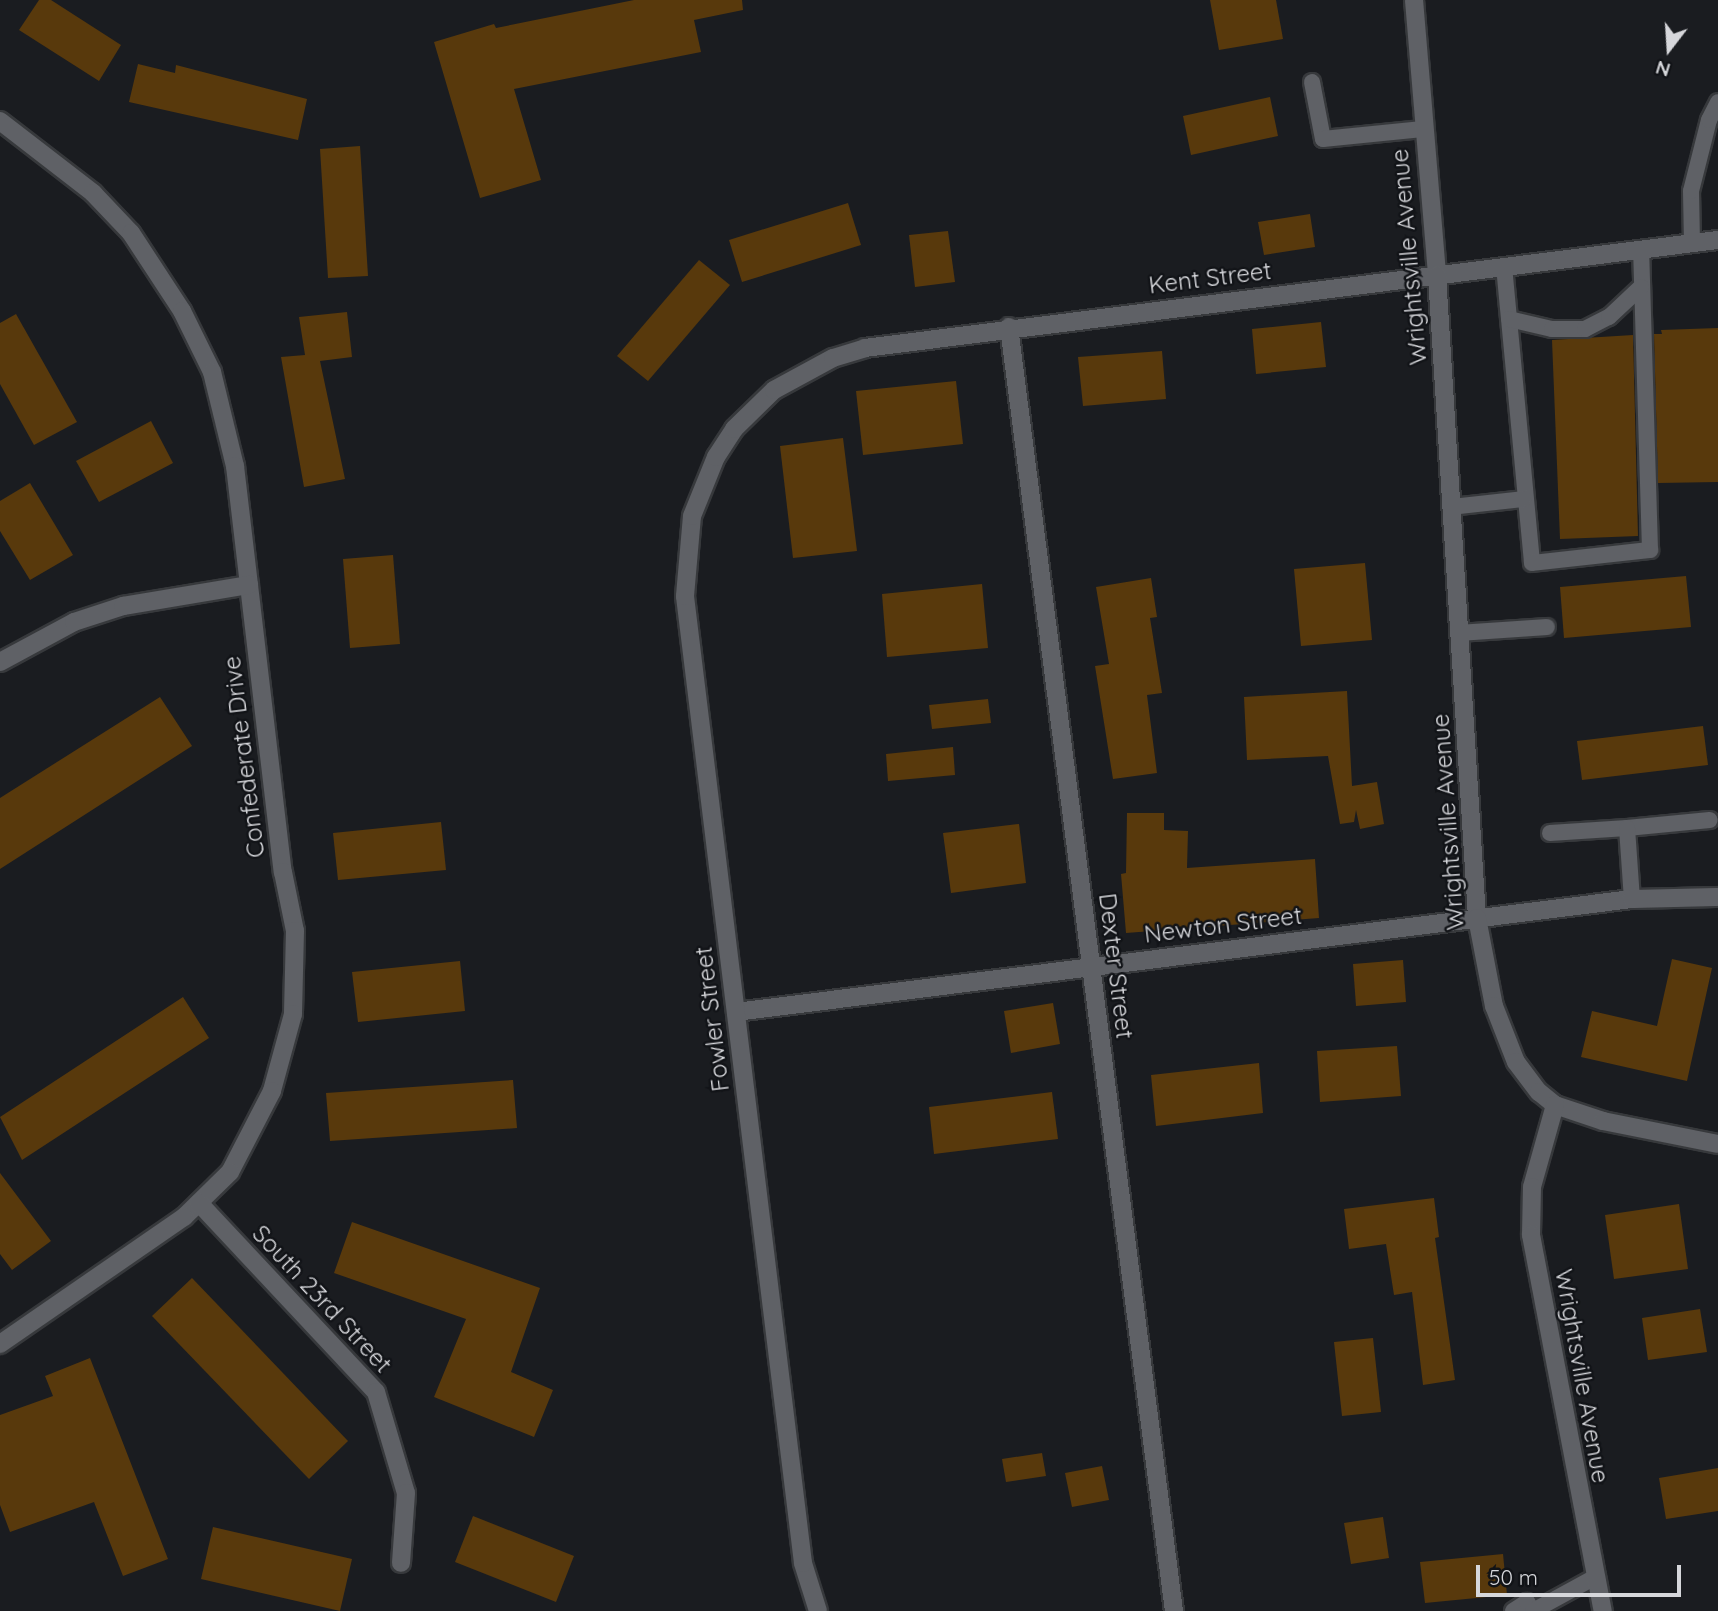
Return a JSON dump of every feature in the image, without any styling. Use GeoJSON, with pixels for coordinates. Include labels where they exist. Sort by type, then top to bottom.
{"type":"FeatureCollection","features":[{"type":"Feature","properties":{"kind":"street","name":"Wrightsville Avenue"},"geometry":{"type":"LineString","coordinates":[[1414,0],[1437,275],[1477,918],[1504,1037],[1526,1077],[1555,1105],[1532,1187],[1531,1235],[1603,1611]]}},
{"type":"Feature","properties":{"kind":"street","name":"Confederate Drive"},"geometry":{"type":"LineString","coordinates":[[0,121],[107,205],[150,260],[195,334],[212,372],[235,466],[283,872],[295,931],[293,1014],[272,1091],[230,1172],[199,1203],[102,1278],[0,1344]]}},
{"type":"Feature","properties":{"kind":"street","name":"Kent Street"},"geometry":{"type":"LineString","coordinates":[[734,429],[774,390],[834,358],[906,340],[1718,240]]}},
{"type":"Feature","properties":{"kind":"street","name":"Dexter Street"},"geometry":{"type":"LineString","coordinates":[[1009,327],[1174,1611]]}},
{"type":"Feature","properties":{"kind":"street","name":"Fowler Street"},"geometry":{"type":"LineString","coordinates":[[734,429],[702,485],[692,516],[685,569],[803,1563],[818,1611]]}},
{"type":"Feature","properties":{"kind":"street"},"geometry":{"type":"LineString","coordinates":[[0,662],[74,622],[123,606],[249,585]]}},
{"type":"Feature","properties":{"kind":"street","name":"Newton Street"},"geometry":{"type":"LineString","coordinates":[[736,1012],[1632,899],[1718,897]]}},
{"type":"Feature","properties":{"kind":"street"},"geometry":{"type":"LineString","coordinates":[[1555,1105],[1603,1121],[1718,1144]]}},
{"type":"Feature","properties":{"kind":"street","name":"South 23rd Street"},"geometry":{"type":"LineString","coordinates":[[199,1203],[376,1392],[406,1493],[401,1563]]}},
{"type":"Feature","properties":{"kind":"lane"},"geometry":{"type":"LineString","coordinates":[[1312,82],[1323,139],[1423,129]]}},
{"type":"Feature","properties":{"kind":"lane"},"geometry":{"type":"LineString","coordinates":[[1692,243],[1690,191],[1709,120],[1718,102]]}},
{"type":"Feature","properties":{"kind":"lane"},"geometry":{"type":"LineString","coordinates":[[1504,266],[1532,563],[1650,550],[1641,250]]}},
{"type":"Feature","properties":{"kind":"lane"},"geometry":{"type":"LineString","coordinates":[[1509,319],[1552,329],[1585,329],[1609,317],[1642,287]]}},
{"type":"Feature","properties":{"kind":"lane"},"geometry":{"type":"LineString","coordinates":[[1451,507],[1524,499]]}},
{"type":"Feature","properties":{"kind":"lane"},"geometry":{"type":"LineString","coordinates":[[1459,633],[1547,627]]}},
{"type":"Feature","properties":{"kind":"lane"},"geometry":{"type":"LineString","coordinates":[[1550,833],[1710,820]]}},
{"type":"Feature","properties":{"kind":"lane"},"geometry":{"type":"LineString","coordinates":[[1627,828],[1632,899]]}},
{"type":"Feature","properties":{"kind":"lane"},"geometry":{"type":"LineString","coordinates":[[1513,1611],[1527,1602],[1533,1611],[1595,1577]]}},
{"type":"Feature","properties":{"kind":"building"},"geometry":{"type":"Polygon","coordinates":[[[39,0],[51,0],[121,45],[99,81],[19,30],[39,0]]]}},
{"type":"Feature","properties":{"kind":"building"},"geometry":{"type":"Polygon","coordinates":[[[634,0],[742,0],[743,10],[694,20],[701,52],[514,89],[541,180],[480,198],[434,42],[494,24],[496,28],[634,0]]]}},
{"type":"Feature","properties":{"kind":"building"},"geometry":{"type":"Polygon","coordinates":[[[1210,0],[1276,0],[1283,39],[1219,50],[1210,0]]]}},
{"type":"Feature","properties":{"kind":"building"},"geometry":{"type":"Polygon","coordinates":[[[138,64],[175,73],[176,65],[307,99],[298,140],[129,102],[138,64]]]}},
{"type":"Feature","properties":{"kind":"building"},"geometry":{"type":"Polygon","coordinates":[[[1270,97],[1278,136],[1191,155],[1183,116],[1270,97]]]}},
{"type":"Feature","properties":{"kind":"building"},"geometry":{"type":"Polygon","coordinates":[[[360,146],[368,276],[328,278],[320,149],[360,146]]]}},
{"type":"Feature","properties":{"kind":"building"},"geometry":{"type":"Polygon","coordinates":[[[848,203],[861,245],[742,282],[729,240],[848,203]]]}},
{"type":"Feature","properties":{"kind":"building"},"geometry":{"type":"Polygon","coordinates":[[[1310,214],[1315,247],[1264,255],[1258,222],[1310,214]]]}},
{"type":"Feature","properties":{"kind":"building"},"geometry":{"type":"Polygon","coordinates":[[[948,231],[955,282],[915,287],[909,235],[948,231]]]}},
{"type":"Feature","properties":{"kind":"building"},"geometry":{"type":"Polygon","coordinates":[[[699,260],[730,285],[648,381],[617,356],[699,260]]]}},
{"type":"Feature","properties":{"kind":"building"},"geometry":{"type":"Polygon","coordinates":[[[347,312],[352,357],[320,361],[345,479],[304,487],[281,357],[305,355],[299,317],[347,312]]]}},
{"type":"Feature","properties":{"kind":"building"},"geometry":{"type":"Polygon","coordinates":[[[16,314],[77,422],[34,445],[0,384],[0,323],[16,314]]]}},
{"type":"Feature","properties":{"kind":"building"},"geometry":{"type":"Polygon","coordinates":[[[1321,322],[1326,367],[1256,374],[1252,329],[1321,322]]]}},
{"type":"Feature","properties":{"kind":"building"},"geometry":{"type":"Polygon","coordinates":[[[1718,328],[1718,482],[1658,483],[1654,334],[1662,334],[1661,330],[1718,328]]]}},
{"type":"Feature","properties":{"kind":"building"},"geometry":{"type":"Polygon","coordinates":[[[1633,335],[1638,536],[1560,539],[1552,340],[1633,335]]]}},
{"type":"Feature","properties":{"kind":"building"},"geometry":{"type":"Polygon","coordinates":[[[1162,351],[1166,399],[1083,406],[1078,357],[1162,351]]]}},
{"type":"Feature","properties":{"kind":"building"},"geometry":{"type":"Polygon","coordinates":[[[956,381],[963,444],[863,455],[856,391],[956,381]]]}},
{"type":"Feature","properties":{"kind":"building"},"geometry":{"type":"Polygon","coordinates":[[[151,421],[173,463],[99,502],[76,461],[151,421]]]}},
{"type":"Feature","properties":{"kind":"building"},"geometry":{"type":"Polygon","coordinates":[[[843,438],[857,551],[793,558],[780,446],[843,438]]]}},
{"type":"Feature","properties":{"kind":"building"},"geometry":{"type":"Polygon","coordinates":[[[30,483],[73,555],[30,580],[0,531],[0,501],[30,483]]]}},
{"type":"Feature","properties":{"kind":"building"},"geometry":{"type":"Polygon","coordinates":[[[393,555],[400,644],[350,648],[343,559],[393,555]]]}},
{"type":"Feature","properties":{"kind":"building"},"geometry":{"type":"Polygon","coordinates":[[[1365,563],[1372,640],[1301,646],[1294,569],[1365,563]]]}},
{"type":"Feature","properties":{"kind":"building"},"geometry":{"type":"Polygon","coordinates":[[[1686,576],[1691,627],[1564,638],[1560,587],[1686,576]]]}},
{"type":"Feature","properties":{"kind":"building"},"geometry":{"type":"Polygon","coordinates":[[[1151,578],[1157,617],[1150,618],[1162,693],[1147,695],[1157,773],[1113,779],[1095,666],[1109,664],[1096,587],[1151,578]]]}},
{"type":"Feature","properties":{"kind":"building"},"geometry":{"type":"Polygon","coordinates":[[[982,584],[988,648],[887,657],[882,594],[982,584]]]}},
{"type":"Feature","properties":{"kind":"building"},"geometry":{"type":"Polygon","coordinates":[[[1347,691],[1352,786],[1377,782],[1384,824],[1360,829],[1356,810],[1354,822],[1340,824],[1328,756],[1247,760],[1244,697],[1347,691]]]}},
{"type":"Feature","properties":{"kind":"building"},"geometry":{"type":"Polygon","coordinates":[[[160,697],[192,746],[0,869],[0,798],[160,697]]]}},
{"type":"Feature","properties":{"kind":"building"},"geometry":{"type":"Polygon","coordinates":[[[988,699],[991,723],[932,729],[929,705],[988,699]]]}},
{"type":"Feature","properties":{"kind":"building"},"geometry":{"type":"Polygon","coordinates":[[[1703,726],[1708,765],[1582,780],[1577,741],[1703,726]]]}},
{"type":"Feature","properties":{"kind":"building"},"geometry":{"type":"Polygon","coordinates":[[[953,747],[955,775],[888,781],[886,754],[953,747]]]}},
{"type":"Feature","properties":{"kind":"building"},"geometry":{"type":"Polygon","coordinates":[[[1127,813],[1164,813],[1164,830],[1188,831],[1187,868],[1315,859],[1319,918],[1126,933],[1121,874],[1126,873],[1127,813]]]}},
{"type":"Feature","properties":{"kind":"building"},"geometry":{"type":"Polygon","coordinates":[[[441,822],[446,870],[338,880],[333,833],[441,822]]]}},
{"type":"Feature","properties":{"kind":"building"},"geometry":{"type":"Polygon","coordinates":[[[1019,824],[1026,883],[951,893],[943,833],[1019,824]]]}},
{"type":"Feature","properties":{"kind":"building"},"geometry":{"type":"Polygon","coordinates":[[[1672,959],[1712,968],[1687,1081],[1581,1057],[1592,1011],[1657,1026],[1672,959]]]}},
{"type":"Feature","properties":{"kind":"building"},"geometry":{"type":"Polygon","coordinates":[[[1403,960],[1406,1002],[1356,1006],[1353,964],[1403,960]]]}},
{"type":"Feature","properties":{"kind":"building"},"geometry":{"type":"Polygon","coordinates":[[[460,961],[465,1011],[358,1022],[352,972],[460,961]]]}},
{"type":"Feature","properties":{"kind":"building"},"geometry":{"type":"Polygon","coordinates":[[[183,997],[209,1038],[22,1160],[0,1117],[183,997]]]}},
{"type":"Feature","properties":{"kind":"building"},"geometry":{"type":"Polygon","coordinates":[[[1053,1003],[1060,1044],[1011,1053],[1004,1011],[1053,1003]]]}},
{"type":"Feature","properties":{"kind":"building"},"geometry":{"type":"Polygon","coordinates":[[[1397,1046],[1401,1096],[1320,1102],[1317,1051],[1397,1046]]]}},
{"type":"Feature","properties":{"kind":"building"},"geometry":{"type":"Polygon","coordinates":[[[1259,1063],[1263,1113],[1156,1126],[1151,1075],[1259,1063]]]}},
{"type":"Feature","properties":{"kind":"building"},"geometry":{"type":"Polygon","coordinates":[[[513,1080],[517,1128],[330,1141],[326,1093],[513,1080]]]}},
{"type":"Feature","properties":{"kind":"building"},"geometry":{"type":"Polygon","coordinates":[[[1052,1092],[1058,1139],[934,1154],[929,1107],[1052,1092]]]}},
{"type":"Feature","properties":{"kind":"building"},"geometry":{"type":"Polygon","coordinates":[[[0,1173],[51,1241],[12,1270],[0,1254],[0,1173]]]}},
{"type":"Feature","properties":{"kind":"building"},"geometry":{"type":"Polygon","coordinates":[[[1434,1198],[1439,1237],[1435,1238],[1455,1380],[1423,1385],[1412,1292],[1394,1295],[1386,1244],[1349,1249],[1344,1209],[1434,1198]]]}},
{"type":"Feature","properties":{"kind":"building"},"geometry":{"type":"Polygon","coordinates":[[[1679,1204],[1688,1269],[1614,1279],[1605,1215],[1679,1204]]]}},
{"type":"Feature","properties":{"kind":"building"},"geometry":{"type":"Polygon","coordinates":[[[352,1222],[540,1288],[511,1372],[553,1390],[534,1437],[434,1397],[466,1319],[334,1273],[352,1222]]]}},
{"type":"Feature","properties":{"kind":"building"},"geometry":{"type":"Polygon","coordinates":[[[192,1278],[348,1441],[309,1479],[152,1316],[192,1278]]]}},
{"type":"Feature","properties":{"kind":"building"},"geometry":{"type":"Polygon","coordinates":[[[1700,1309],[1707,1352],[1648,1360],[1642,1318],[1700,1309]]]}},
{"type":"Feature","properties":{"kind":"building"},"geometry":{"type":"Polygon","coordinates":[[[1373,1338],[1381,1412],[1342,1416],[1334,1342],[1373,1338]]]}},
{"type":"Feature","properties":{"kind":"building"},"geometry":{"type":"Polygon","coordinates":[[[90,1358],[168,1559],[123,1576],[94,1502],[10,1532],[0,1505],[0,1415],[53,1396],[45,1376],[90,1358]]]}},
{"type":"Feature","properties":{"kind":"building"},"geometry":{"type":"Polygon","coordinates":[[[1042,1453],[1046,1476],[1006,1482],[1002,1459],[1042,1453]]]}},
{"type":"Feature","properties":{"kind":"building"},"geometry":{"type":"Polygon","coordinates":[[[1102,1466],[1109,1500],[1072,1507],[1065,1473],[1102,1466]]]}},
{"type":"Feature","properties":{"kind":"building"},"geometry":{"type":"Polygon","coordinates":[[[1718,1468],[1718,1511],[1666,1519],[1659,1478],[1718,1468]]]}},
{"type":"Feature","properties":{"kind":"building"},"geometry":{"type":"Polygon","coordinates":[[[473,1516],[574,1556],[556,1602],[455,1562],[473,1516]]]}},
{"type":"Feature","properties":{"kind":"building"},"geometry":{"type":"Polygon","coordinates":[[[1383,1517],[1389,1558],[1351,1564],[1344,1523],[1383,1517]]]}},
{"type":"Feature","properties":{"kind":"building"},"geometry":{"type":"Polygon","coordinates":[[[213,1527],[352,1559],[340,1611],[201,1579],[213,1527]]]}},
{"type":"Feature","properties":{"kind":"building"},"geometry":{"type":"Polygon","coordinates":[[[1503,1554],[1507,1595],[1425,1603],[1420,1562],[1503,1554]]]}}]}
